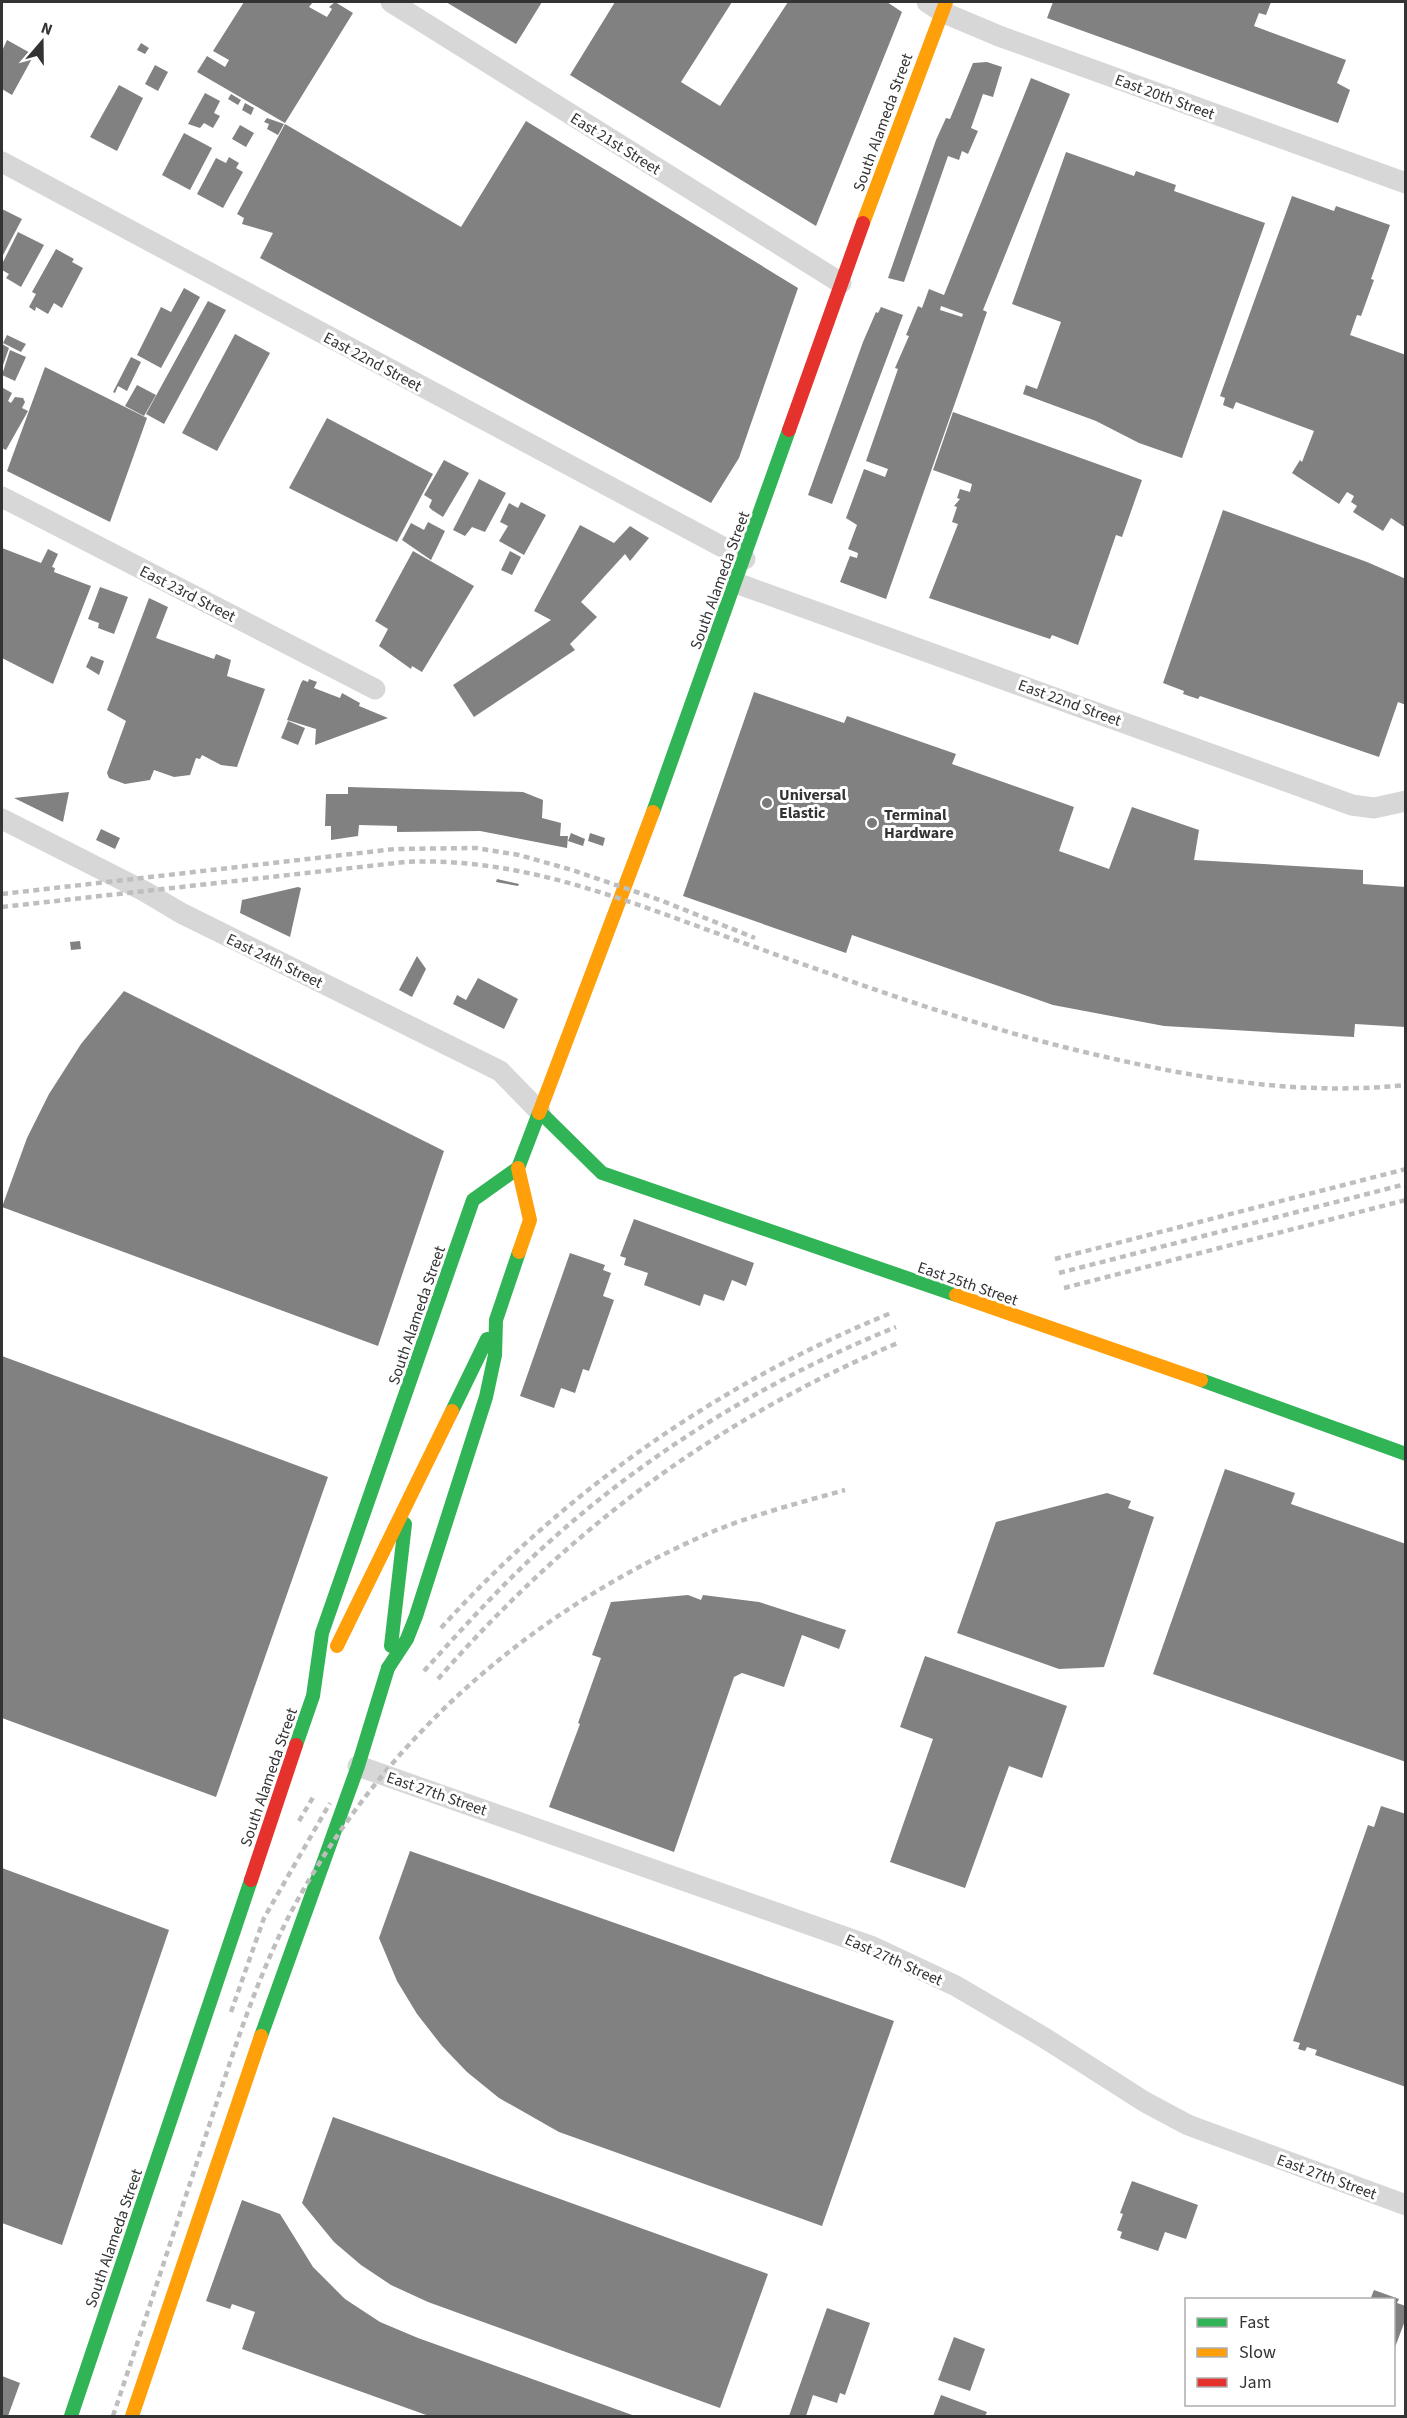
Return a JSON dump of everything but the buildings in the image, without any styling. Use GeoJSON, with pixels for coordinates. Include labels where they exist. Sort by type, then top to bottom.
{"type":"FeatureCollection","features":[{"type":"Feature","properties":{"kind":"main road","name":"South Alameda Street"},"geometry":{"type":"LineString","coordinates":[[71,2416],[313,1696],[322,1633],[473,1200],[518,1168],[540,1112],[605,936],[624,894],[745,559],[938,5]]}},
{"type":"Feature","properties":{"kind":"main road","name":"East 25th Street"},"geometry":{"type":"LineString","coordinates":[[540,1112],[602,1173],[1230,1390],[1406,1454]]}},
{"type":"Feature","properties":{"kind":"main road"},"geometry":{"type":"LineString","coordinates":[[313,1696],[496,1320],[530,1220],[518,1168]]}},
{"type":"Feature","properties":{"kind":"main road"},"geometry":{"type":"LineString","coordinates":[[388,1668],[410,1632],[471,1447],[491,1378],[496,1320]]}},
{"type":"Feature","properties":{"kind":"main road"},"geometry":{"type":"LineString","coordinates":[[419,1396],[425,1338]]}},
{"type":"Feature","properties":{"kind":"main road"},"geometry":{"type":"LineString","coordinates":[[132,2416],[305,1908],[358,1766],[388,1668],[413,1454]]}},
{"type":"Feature","properties":{"kind":"street","name":"East 21st Street"},"geometry":{"type":"LineString","coordinates":[[391,2],[842,283]]}},
{"type":"Feature","properties":{"kind":"street","name":"East 20th Street"},"geometry":{"type":"LineString","coordinates":[[938,5],[1009,39],[1406,183]]}},
{"type":"Feature","properties":{"kind":"street","name":"East 22nd Street"},"geometry":{"type":"LineString","coordinates":[[2,162],[745,559]]}},
{"type":"Feature","properties":{"kind":"street","name":"East 23rd Street"},"geometry":{"type":"LineString","coordinates":[[2,497],[375,689]]}},
{"type":"Feature","properties":{"kind":"street","name":"East 22nd Street"},"geometry":{"type":"LineString","coordinates":[[736,583],[1353,805],[1374,808],[1406,801]]}},
{"type":"Feature","properties":{"kind":"street","name":"East 24th Street"},"geometry":{"type":"LineString","coordinates":[[2,819],[190,917],[500,1071],[540,1112]]}},
{"type":"Feature","properties":{"kind":"street","name":"East 27th Street"},"geometry":{"type":"LineString","coordinates":[[358,1766],[873,1947],[963,1990],[1043,2037],[1145,2102],[1188,2125],[1406,2205]]}},
{"type":"Feature","properties":{"kind":"railway"},"geometry":{"type":"LineString","coordinates":[[2,894],[395,849],[476,848],[519,855],[572,870],[660,900],[755,938]]}},
{"type":"Feature","properties":{"kind":"railway"},"geometry":{"type":"LineString","coordinates":[[2,907],[405,862],[449,862],[492,866],[534,874],[618,898],[917,1004],[1051,1044],[1174,1071],[1250,1083],[1327,1088],[1406,1085]]}},
{"type":"Feature","properties":{"kind":"railway"},"geometry":{"type":"LineString","coordinates":[[1055,1259],[1406,1169]]}},
{"type":"Feature","properties":{"kind":"railway"},"geometry":{"type":"LineString","coordinates":[[1059,1273],[1406,1184]]}},
{"type":"Feature","properties":{"kind":"railway"},"geometry":{"type":"LineString","coordinates":[[1064,1288],[1406,1200]]}},
{"type":"Feature","properties":{"kind":"railway"},"geometry":{"type":"LineString","coordinates":[[441,1628],[539,1531],[648,1445],[706,1407],[766,1372],[827,1341],[891,1313]]}},
{"type":"Feature","properties":{"kind":"railway"},"geometry":{"type":"LineString","coordinates":[[424,1671],[523,1566],[619,1484],[707,1423],[753,1396],[799,1371],[896,1327]]}},
{"type":"Feature","properties":{"kind":"railway"},"geometry":{"type":"LineString","coordinates":[[438,1679],[488,1624],[540,1574],[593,1527],[649,1483],[707,1443],[768,1406],[900,1342]]}},
{"type":"Feature","properties":{"kind":"railway"},"geometry":{"type":"LineString","coordinates":[[113,2416],[258,1984],[297,1901],[334,1840],[376,1784],[421,1731],[471,1683],[525,1640],[582,1600],[643,1565],[707,1534],[758,1515],[845,1490]]}},
{"type":"Feature","properties":{"kind":"railway"},"geometry":{"type":"LineString","coordinates":[[299,1821],[315,1794]]}},
{"type":"Feature","properties":{"kind":"railway"},"geometry":{"type":"LineString","coordinates":[[231,2012],[264,1918],[330,1803]]}},
{"type":"Feature","properties":{"kind":"traffic: fast"},"geometry":{"type":"LineString","coordinates":[[653,812],[789,430]]}},
{"type":"Feature","properties":{"kind":"traffic: fast"},"geometry":{"type":"LineString","coordinates":[[540,1112],[602,1173],[956,1295]]}},
{"type":"Feature","properties":{"kind":"traffic: fast"},"geometry":{"type":"LineString","coordinates":[[296,1745],[313,1696],[322,1633],[473,1200],[518,1168],[539,1113]]}},
{"type":"Feature","properties":{"kind":"traffic: fast"},"geometry":{"type":"LineString","coordinates":[[388,1668],[407,1639],[416,1616],[486,1397],[495,1355],[496,1320],[519,1252]]}},
{"type":"Feature","properties":{"kind":"traffic: fast"},"geometry":{"type":"LineString","coordinates":[[452,1411],[487,1339]]}},
{"type":"Feature","properties":{"kind":"traffic: fast"},"geometry":{"type":"LineString","coordinates":[[1201,1380],[1406,1454]]}},
{"type":"Feature","properties":{"kind":"traffic: fast"},"geometry":{"type":"LineString","coordinates":[[391,1646],[405,1524]]}},
{"type":"Feature","properties":{"kind":"traffic: fast"},"geometry":{"type":"LineString","coordinates":[[261,2036],[358,1766],[388,1668]]}},
{"type":"Feature","properties":{"kind":"traffic: fast"},"geometry":{"type":"LineString","coordinates":[[71,2416],[251,1880]]}},
{"type":"Feature","properties":{"kind":"traffic: slow"},"geometry":{"type":"LineString","coordinates":[[863,223],[946,2]]}},
{"type":"Feature","properties":{"kind":"traffic: slow"},"geometry":{"type":"LineString","coordinates":[[539,1113],[653,812]]}},
{"type":"Feature","properties":{"kind":"traffic: slow"},"geometry":{"type":"LineString","coordinates":[[518,1168],[530,1220],[519,1252]]}},
{"type":"Feature","properties":{"kind":"traffic: slow"},"geometry":{"type":"LineString","coordinates":[[956,1295],[1201,1380]]}},
{"type":"Feature","properties":{"kind":"traffic: slow"},"geometry":{"type":"LineString","coordinates":[[337,1646],[452,1411]]}},
{"type":"Feature","properties":{"kind":"traffic: slow"},"geometry":{"type":"LineString","coordinates":[[132,2416],[261,2036]]}},
{"type":"Feature","properties":{"kind":"traffic: jam"},"geometry":{"type":"LineString","coordinates":[[789,430],[863,223]]}},
{"type":"Feature","properties":{"kind":"traffic: jam"},"geometry":{"type":"LineString","coordinates":[[251,1880],[296,1745]]}},
{"type":"Feature","properties":{"kind":"place","name":"Universal Elastic"},"geometry":{"type":"Point","coordinates":[767,803]}},
{"type":"Feature","properties":{"kind":"place","name":"Terminal Hardware"},"geometry":{"type":"Point","coordinates":[872,823]}}]}
